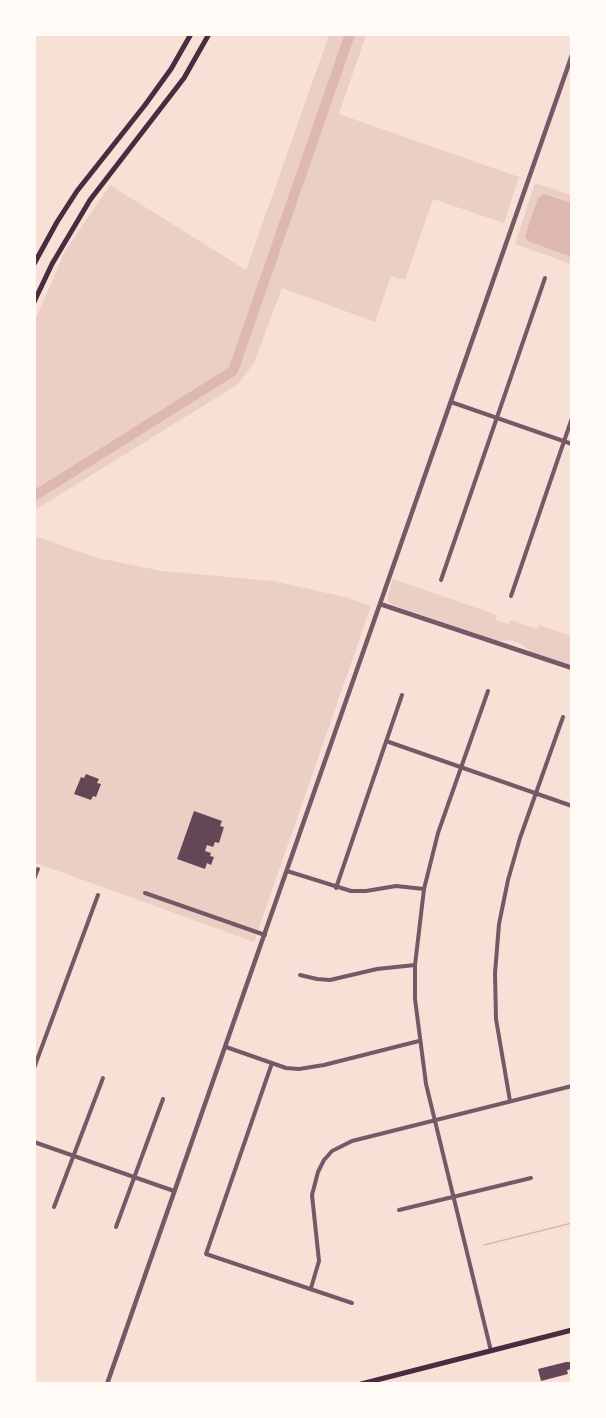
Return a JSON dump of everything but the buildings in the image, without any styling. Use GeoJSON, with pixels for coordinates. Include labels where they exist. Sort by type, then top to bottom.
{"type":"FeatureCollection","features":[{"type":"Feature","properties":{"kind":"main road"},"geometry":{"type":"LineString","coordinates":[[34,264],[77,191],[152,96],[191,34]]}},
{"type":"Feature","properties":{"kind":"main road"},"geometry":{"type":"LineString","coordinates":[[34,302],[52,264],[90,200],[184,78],[209,34]]}},
{"type":"Feature","properties":{"kind":"main road"},"geometry":{"type":"LineString","coordinates":[[362,1383],[572,1330]]}},
{"type":"Feature","properties":{"kind":"street"},"geometry":{"type":"LineString","coordinates":[[107,1383],[572,55]]}},
{"type":"Feature","properties":{"kind":"street"},"geometry":{"type":"LineString","coordinates":[[441,580],[545,278]]}},
{"type":"Feature","properties":{"kind":"street"},"geometry":{"type":"LineString","coordinates":[[451,402],[572,444]]}},
{"type":"Feature","properties":{"kind":"street"},"geometry":{"type":"LineString","coordinates":[[511,596],[572,418]]}},
{"type":"Feature","properties":{"kind":"street"},"geometry":{"type":"LineString","coordinates":[[380,604],[572,668]]}},
{"type":"Feature","properties":{"kind":"street"},"geometry":{"type":"LineString","coordinates":[[488,691],[438,833],[424,889],[415,999],[426,1084],[491,1351]]}},
{"type":"Feature","properties":{"kind":"street"},"geometry":{"type":"LineString","coordinates":[[336,888],[402,695]]}},
{"type":"Feature","properties":{"kind":"street"},"geometry":{"type":"LineString","coordinates":[[510,1101],[496,1019],[495,973],[499,924],[520,838],[564,717]]}},
{"type":"Feature","properties":{"kind":"street"},"geometry":{"type":"LineString","coordinates":[[386,741],[572,806]]}},
{"type":"Feature","properties":{"kind":"street"},"geometry":{"type":"LineString","coordinates":[[34,879],[38,869]]}},
{"type":"Feature","properties":{"kind":"street"},"geometry":{"type":"LineString","coordinates":[[287,871],[351,891],[396,886],[424,889]]}},
{"type":"Feature","properties":{"kind":"street"},"geometry":{"type":"LineString","coordinates":[[145,893],[265,935]]}},
{"type":"Feature","properties":{"kind":"street"},"geometry":{"type":"LineString","coordinates":[[34,1068],[98,895]]}},
{"type":"Feature","properties":{"kind":"street"},"geometry":{"type":"LineString","coordinates":[[300,975],[330,980],[377,969],[416,965]]}},
{"type":"Feature","properties":{"kind":"street"},"geometry":{"type":"LineString","coordinates":[[225,1047],[272,1064],[299,1069],[312,1068],[419,1041]]}},
{"type":"Feature","properties":{"kind":"street"},"geometry":{"type":"LineString","coordinates":[[272,1064],[206,1254],[352,1303]]}},
{"type":"Feature","properties":{"kind":"street"},"geometry":{"type":"LineString","coordinates":[[54,1207],[103,1078]]}},
{"type":"Feature","properties":{"kind":"street"},"geometry":{"type":"LineString","coordinates":[[311,1288],[319,1261],[312,1195],[314,1183],[324,1160],[332,1151],[352,1141],[572,1086]]}},
{"type":"Feature","properties":{"kind":"street"},"geometry":{"type":"LineString","coordinates":[[116,1227],[163,1099]]}},
{"type":"Feature","properties":{"kind":"street"},"geometry":{"type":"LineString","coordinates":[[34,1142],[174,1191]]}},
{"type":"Feature","properties":{"kind":"street"},"geometry":{"type":"LineString","coordinates":[[399,1210],[531,1178]]}},
{"type":"Feature","properties":{"kind":"shaded area"},"geometry":{"type":"Polygon","coordinates":[[[329,35],[366,35],[339,114],[519,177],[504,223],[433,199],[405,280],[391,276],[375,322],[282,288],[254,363],[237,385],[35,510],[35,320],[65,251],[110,185],[246,270],[329,35]]]}},
{"type":"Feature","properties":{"kind":"shaded area"},"geometry":{"type":"Polygon","coordinates":[[[535,183],[571,195],[571,264],[515,244],[535,183]]]}},
{"type":"Feature","properties":{"kind":"shaded area"},"geometry":{"type":"Polygon","coordinates":[[[544,194],[571,203],[571,257],[528,241],[525,236],[538,198],[544,194]]]}},
{"type":"Feature","properties":{"kind":"shaded area"},"geometry":{"type":"Polygon","coordinates":[[[35,536],[98,558],[162,571],[273,581],[345,597],[371,606],[254,942],[36,863],[35,867],[35,536]]]}},
{"type":"Feature","properties":{"kind":"shaded area"},"geometry":{"type":"Polygon","coordinates":[[[393,579],[497,615],[496,620],[508,624],[510,620],[537,629],[539,625],[571,636],[571,666],[531,652],[521,644],[510,640],[498,641],[391,604],[388,601],[388,594],[393,579]]]}},
{"type":"Feature","properties":{"kind":"waterway"},"geometry":{"type":"LineString","coordinates":[[34,496],[233,371],[350,34]]}},
{"type":"Feature","properties":{"kind":"waterway"},"geometry":{"type":"LineString","coordinates":[[484,1245],[572,1223]]}}]}
